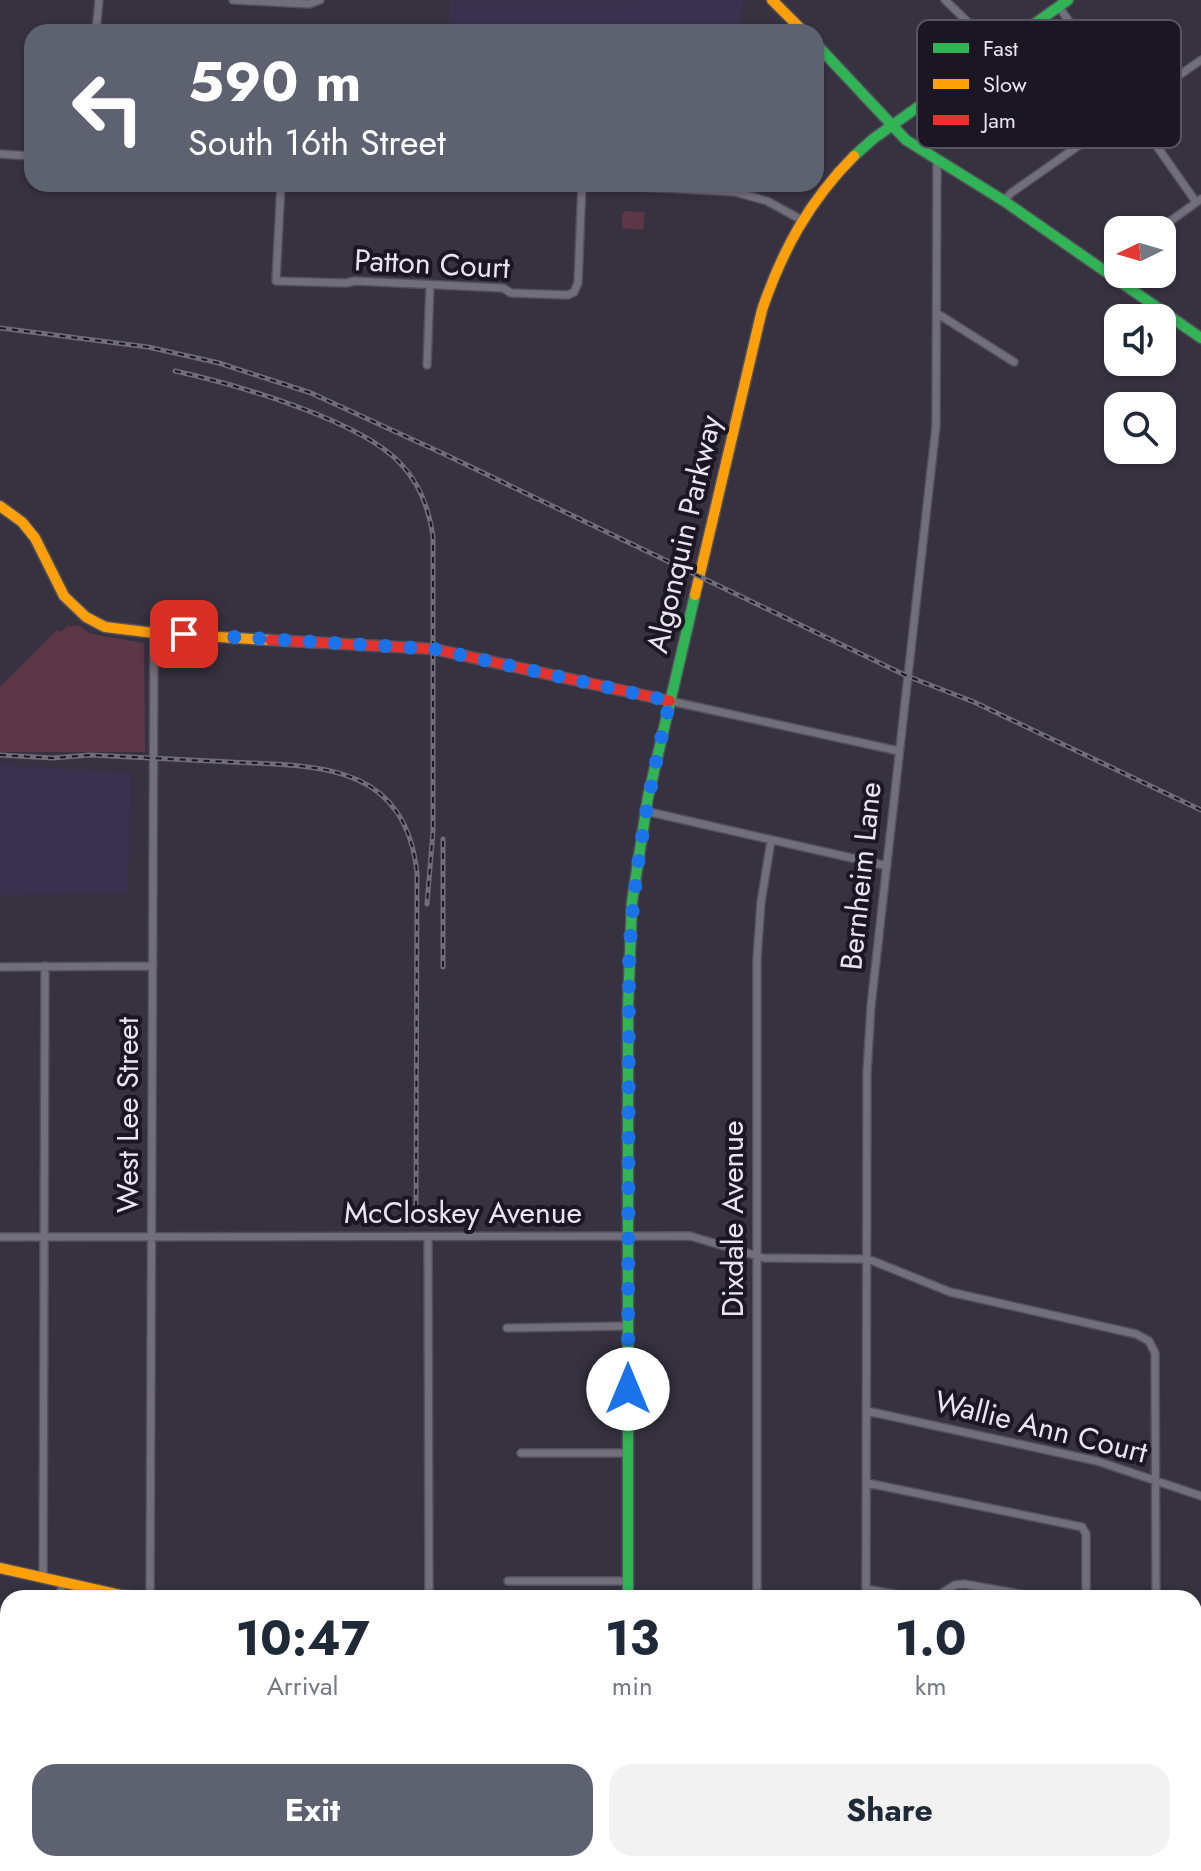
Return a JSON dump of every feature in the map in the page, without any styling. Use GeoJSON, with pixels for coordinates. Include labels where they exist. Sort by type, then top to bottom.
{"type":"FeatureCollection","features":[{"type":"Feature","properties":{"kind":"main road"},"geometry":{"type":"LineString","coordinates":[[772,0],[796,24]]}},
{"type":"Feature","properties":{"kind":"main road","name":"Algonquin Parkway"},"geometry":{"type":"LineString","coordinates":[[1039,20],[1063,3]]}},
{"type":"Feature","properties":{"kind":"main road"},"geometry":{"type":"LineString","coordinates":[[824,52],[892,126],[917,147]]}},
{"type":"Feature","properties":{"kind":"main road","name":"Algonquin Parkway"},"geometry":{"type":"LineString","coordinates":[[824,191],[854,155],[917,108]]}},
{"type":"Feature","properties":{"kind":"main road"},"geometry":{"type":"LineString","coordinates":[[918,148],[1104,268]]}},
{"type":"Feature","properties":{"kind":"main road","name":"Algonquin Parkway"},"geometry":{"type":"LineString","coordinates":[[628,1590],[629,958],[632,902],[645,811],[762,310],[784,249],[800,219],[823,192]]}},
{"type":"Feature","properties":{"kind":"main road"},"geometry":{"type":"LineString","coordinates":[[1132,288],[1201,338]]}},
{"type":"Feature","properties":{"kind":"main road"},"geometry":{"type":"LineString","coordinates":[[0,506],[29,529],[41,547],[58,587],[76,609],[105,627],[154,633],[434,649],[670,701]]}},
{"type":"Feature","properties":{"kind":"main road"},"geometry":{"type":"LineString","coordinates":[[0,1568],[106,1590]]}},
{"type":"Feature","properties":{"kind":"street"},"geometry":{"type":"LineString","coordinates":[[97,24],[99,0]]}},
{"type":"Feature","properties":{"kind":"street"},"geometry":{"type":"LineString","coordinates":[[233,0],[309,4],[320,0]]}},
{"type":"Feature","properties":{"kind":"street"},"geometry":{"type":"LineString","coordinates":[[945,0],[966,20]]}},
{"type":"Feature","properties":{"kind":"street"},"geometry":{"type":"LineString","coordinates":[[1063,3],[1074,20]]}},
{"type":"Feature","properties":{"kind":"street"},"geometry":{"type":"LineString","coordinates":[[1181,74],[1201,60]]}},
{"type":"Feature","properties":{"kind":"street"},"geometry":{"type":"LineString","coordinates":[[1004,201],[1075,148]]}},
{"type":"Feature","properties":{"kind":"street"},"geometry":{"type":"LineString","coordinates":[[1159,148],[1198,201],[1176,217]]}},
{"type":"Feature","properties":{"kind":"street"},"geometry":{"type":"LineString","coordinates":[[0,154],[24,156]]}},
{"type":"Feature","properties":{"kind":"street","name":"Bernheim Lane"},"geometry":{"type":"LineString","coordinates":[[866,1590],[867,1072],[936,426],[937,161]]}},
{"type":"Feature","properties":{"kind":"street","name":"Patton Court"},"geometry":{"type":"LineString","coordinates":[[281,192],[276,281],[355,281],[503,288],[511,293],[571,294],[579,277],[584,192]]}},
{"type":"Feature","properties":{"kind":"street"},"geometry":{"type":"LineString","coordinates":[[735,192],[767,201],[800,219]]}},
{"type":"Feature","properties":{"kind":"street"},"geometry":{"type":"LineString","coordinates":[[427,365],[430,285]]}},
{"type":"Feature","properties":{"kind":"street"},"geometry":{"type":"LineString","coordinates":[[938,314],[1014,362]]}},
{"type":"Feature","properties":{"kind":"street","name":"West Lee Street"},"geometry":{"type":"LineString","coordinates":[[149,1590],[154,633]]}},
{"type":"Feature","properties":{"kind":"street"},"geometry":{"type":"LineString","coordinates":[[670,701],[899,751]]}},
{"type":"Feature","properties":{"kind":"street"},"geometry":{"type":"LineString","coordinates":[[645,811],[887,866]]}},
{"type":"Feature","properties":{"kind":"street","name":"Dixdale Avenue"},"geometry":{"type":"LineString","coordinates":[[757,1590],[757,959],[761,902],[771,841]]}},
{"type":"Feature","properties":{"kind":"street"},"geometry":{"type":"LineString","coordinates":[[43,1578],[45,966]]}},
{"type":"Feature","properties":{"kind":"street"},"geometry":{"type":"LineString","coordinates":[[0,967],[153,966]]}},
{"type":"Feature","properties":{"kind":"street","name":"McCloskey Avenue"},"geometry":{"type":"LineString","coordinates":[[0,1237],[690,1236],[757,1256],[868,1259],[950,1292],[1136,1334],[1149,1341],[1156,1364],[1156,1479]]}},
{"type":"Feature","properties":{"kind":"street"},"geometry":{"type":"LineString","coordinates":[[428,1237],[429,1590]]}},
{"type":"Feature","properties":{"kind":"street"},"geometry":{"type":"LineString","coordinates":[[507,1328],[628,1326]]}},
{"type":"Feature","properties":{"kind":"street","name":"Wallie Ann Court"},"geometry":{"type":"LineString","coordinates":[[867,1411],[1097,1461],[1201,1496]]}},
{"type":"Feature","properties":{"kind":"street"},"geometry":{"type":"LineString","coordinates":[[521,1453],[628,1453]]}},
{"type":"Feature","properties":{"kind":"street"},"geometry":{"type":"LineString","coordinates":[[1156,1479],[1156,1590]]}},
{"type":"Feature","properties":{"kind":"street"},"geometry":{"type":"LineString","coordinates":[[867,1483],[1082,1527],[1086,1534],[1086,1590]]}},
{"type":"Feature","properties":{"kind":"street"},"geometry":{"type":"LineString","coordinates":[[508,1581],[628,1581]]}},
{"type":"Feature","properties":{"kind":"street"},"geometry":{"type":"LineString","coordinates":[[61,1590],[63,1582]]}},
{"type":"Feature","properties":{"kind":"street"},"geometry":{"type":"LineString","coordinates":[[947,1590],[964,1584],[998,1590]]}},
{"type":"Feature","properties":{"kind":"shaded area"},"geometry":{"type":"Polygon","coordinates":[[[743,0],[738,24],[449,24],[450,1],[743,0]]]}},
{"type":"Feature","properties":{"kind":"shaded area"},"geometry":{"type":"Polygon","coordinates":[[[625,211],[645,212],[643,230],[622,228],[625,211]]]}},
{"type":"Feature","properties":{"kind":"shaded area"},"geometry":{"type":"Polygon","coordinates":[[[70,624],[70,627],[78,625],[92,634],[144,643],[145,752],[0,752],[0,687],[57,630],[60,632],[70,624]]]}},
{"type":"Feature","properties":{"kind":"shaded area"},"geometry":{"type":"Polygon","coordinates":[[[0,764],[132,773],[128,893],[0,894],[0,764]]]}},
{"type":"Feature","properties":{"kind":"railway"},"geometry":{"type":"LineString","coordinates":[[0,328],[148,347],[219,363],[311,393],[907,676],[974,702],[1201,810]]}},
{"type":"Feature","properties":{"kind":"railway"},"geometry":{"type":"LineString","coordinates":[[175,371],[295,406],[357,433],[401,464],[418,488],[433,536],[433,831],[427,904]]}},
{"type":"Feature","properties":{"kind":"railway"},"geometry":{"type":"LineString","coordinates":[[0,755],[53,758],[90,755],[295,765],[352,777],[376,790],[395,809],[409,837],[417,873],[416,1206]]}},
{"type":"Feature","properties":{"kind":"railway"},"geometry":{"type":"LineString","coordinates":[[443,839],[443,967]]}},
{"type":"Feature","properties":{"kind":"traffic: fast"},"geometry":{"type":"LineString","coordinates":[[1040,20],[1068,0]]}},
{"type":"Feature","properties":{"kind":"traffic: fast"},"geometry":{"type":"LineString","coordinates":[[824,53],[906,140],[917,147]]}},
{"type":"Feature","properties":{"kind":"traffic: fast"},"geometry":{"type":"LineString","coordinates":[[854,156],[917,108]]}},
{"type":"Feature","properties":{"kind":"traffic: fast"},"geometry":{"type":"LineString","coordinates":[[919,148],[1004,201],[1201,338]]}},
{"type":"Feature","properties":{"kind":"traffic: fast"},"geometry":{"type":"LineString","coordinates":[[628,1590],[628,1006],[632,902],[648,797],[695,595]]}},
{"type":"Feature","properties":{"kind":"traffic: slow"},"geometry":{"type":"LineString","coordinates":[[772,0],[796,24]]}},
{"type":"Feature","properties":{"kind":"traffic: slow"},"geometry":{"type":"LineString","coordinates":[[824,190],[854,156]]}},
{"type":"Feature","properties":{"kind":"traffic: slow"},"geometry":{"type":"LineString","coordinates":[[695,595],[762,310],[788,247],[822,192]]}},
{"type":"Feature","properties":{"kind":"traffic: slow"},"geometry":{"type":"LineString","coordinates":[[0,506],[22,522],[35,538],[64,596],[86,617],[105,627],[270,640]]}},
{"type":"Feature","properties":{"kind":"traffic: slow"},"geometry":{"type":"LineString","coordinates":[[0,1568],[98,1590]]}},
{"type":"Feature","properties":{"kind":"traffic: jam"},"geometry":{"type":"LineString","coordinates":[[270,640],[434,649],[670,701]]}},
{"type":"Feature","properties":{"kind":"route"},"geometry":{"type":"LineString","coordinates":[[184,634],[414,646],[670,701],[642,826],[632,902],[629,958],[628,1389]]}}]}
